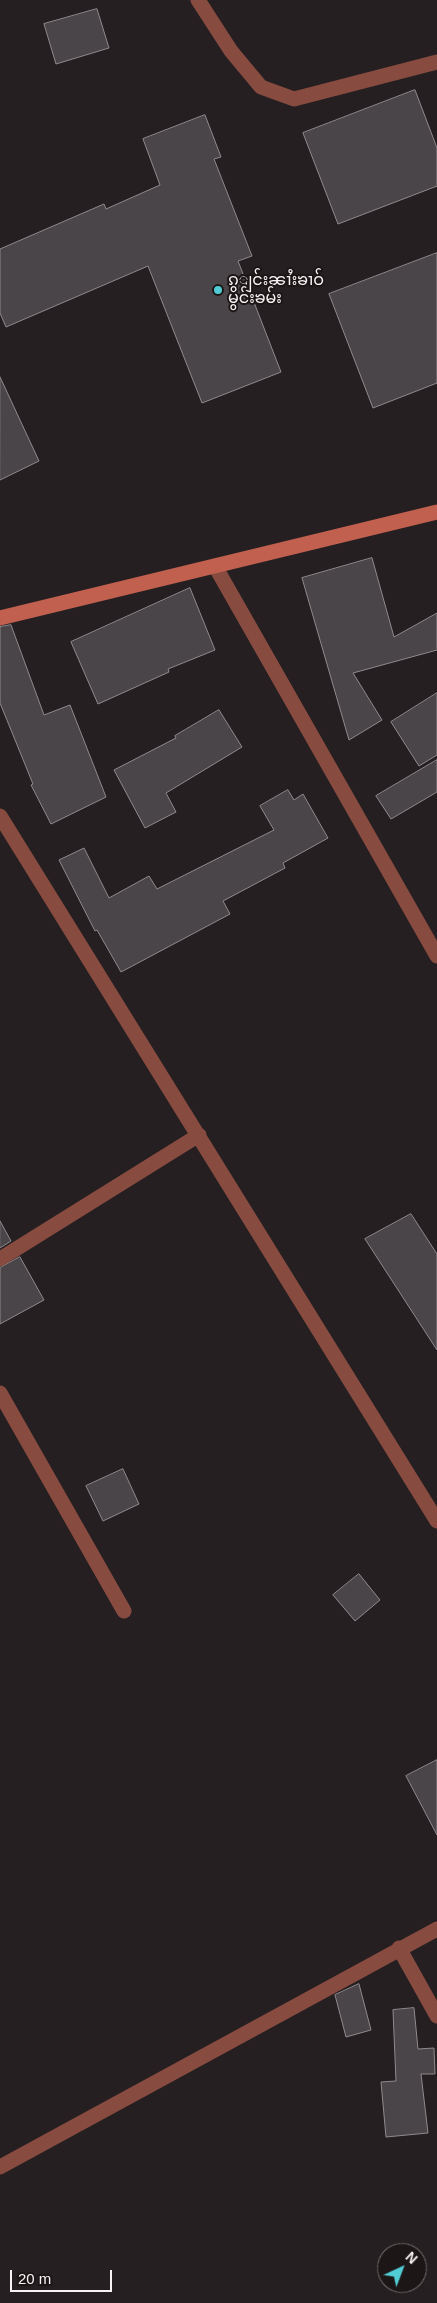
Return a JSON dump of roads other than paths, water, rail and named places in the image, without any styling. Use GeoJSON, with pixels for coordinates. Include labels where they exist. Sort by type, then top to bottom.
{"type":"FeatureCollection","features":[{"type":"Feature","properties":{"kind":"main road"},"geometry":{"type":"LineString","coordinates":[[0,618],[437,512]]}},
{"type":"Feature","properties":{"kind":"street"},"geometry":{"type":"LineString","coordinates":[[198,0],[231,51],[260,87],[294,99],[437,62]]}},
{"type":"Feature","properties":{"kind":"street"},"geometry":{"type":"LineString","coordinates":[[215,566],[437,956]]}},
{"type":"Feature","properties":{"kind":"street"},"geometry":{"type":"LineString","coordinates":[[0,816],[437,1521]]}},
{"type":"Feature","properties":{"kind":"street"},"geometry":{"type":"LineString","coordinates":[[0,1259],[199,1135]]}},
{"type":"Feature","properties":{"kind":"street"},"geometry":{"type":"LineString","coordinates":[[0,1393],[124,1611]]}},
{"type":"Feature","properties":{"kind":"street"},"geometry":{"type":"LineString","coordinates":[[0,2167],[437,1929]]}},
{"type":"Feature","properties":{"kind":"street"},"geometry":{"type":"LineString","coordinates":[[399,1948],[437,2016]]}},
{"type":"Feature","properties":{"kind":"place","name":"ၵွျင်းၼၢႆးၶၢဝ် မွင်းၶမ်း"},"geometry":{"type":"Point","coordinates":[218,290]}}]}
